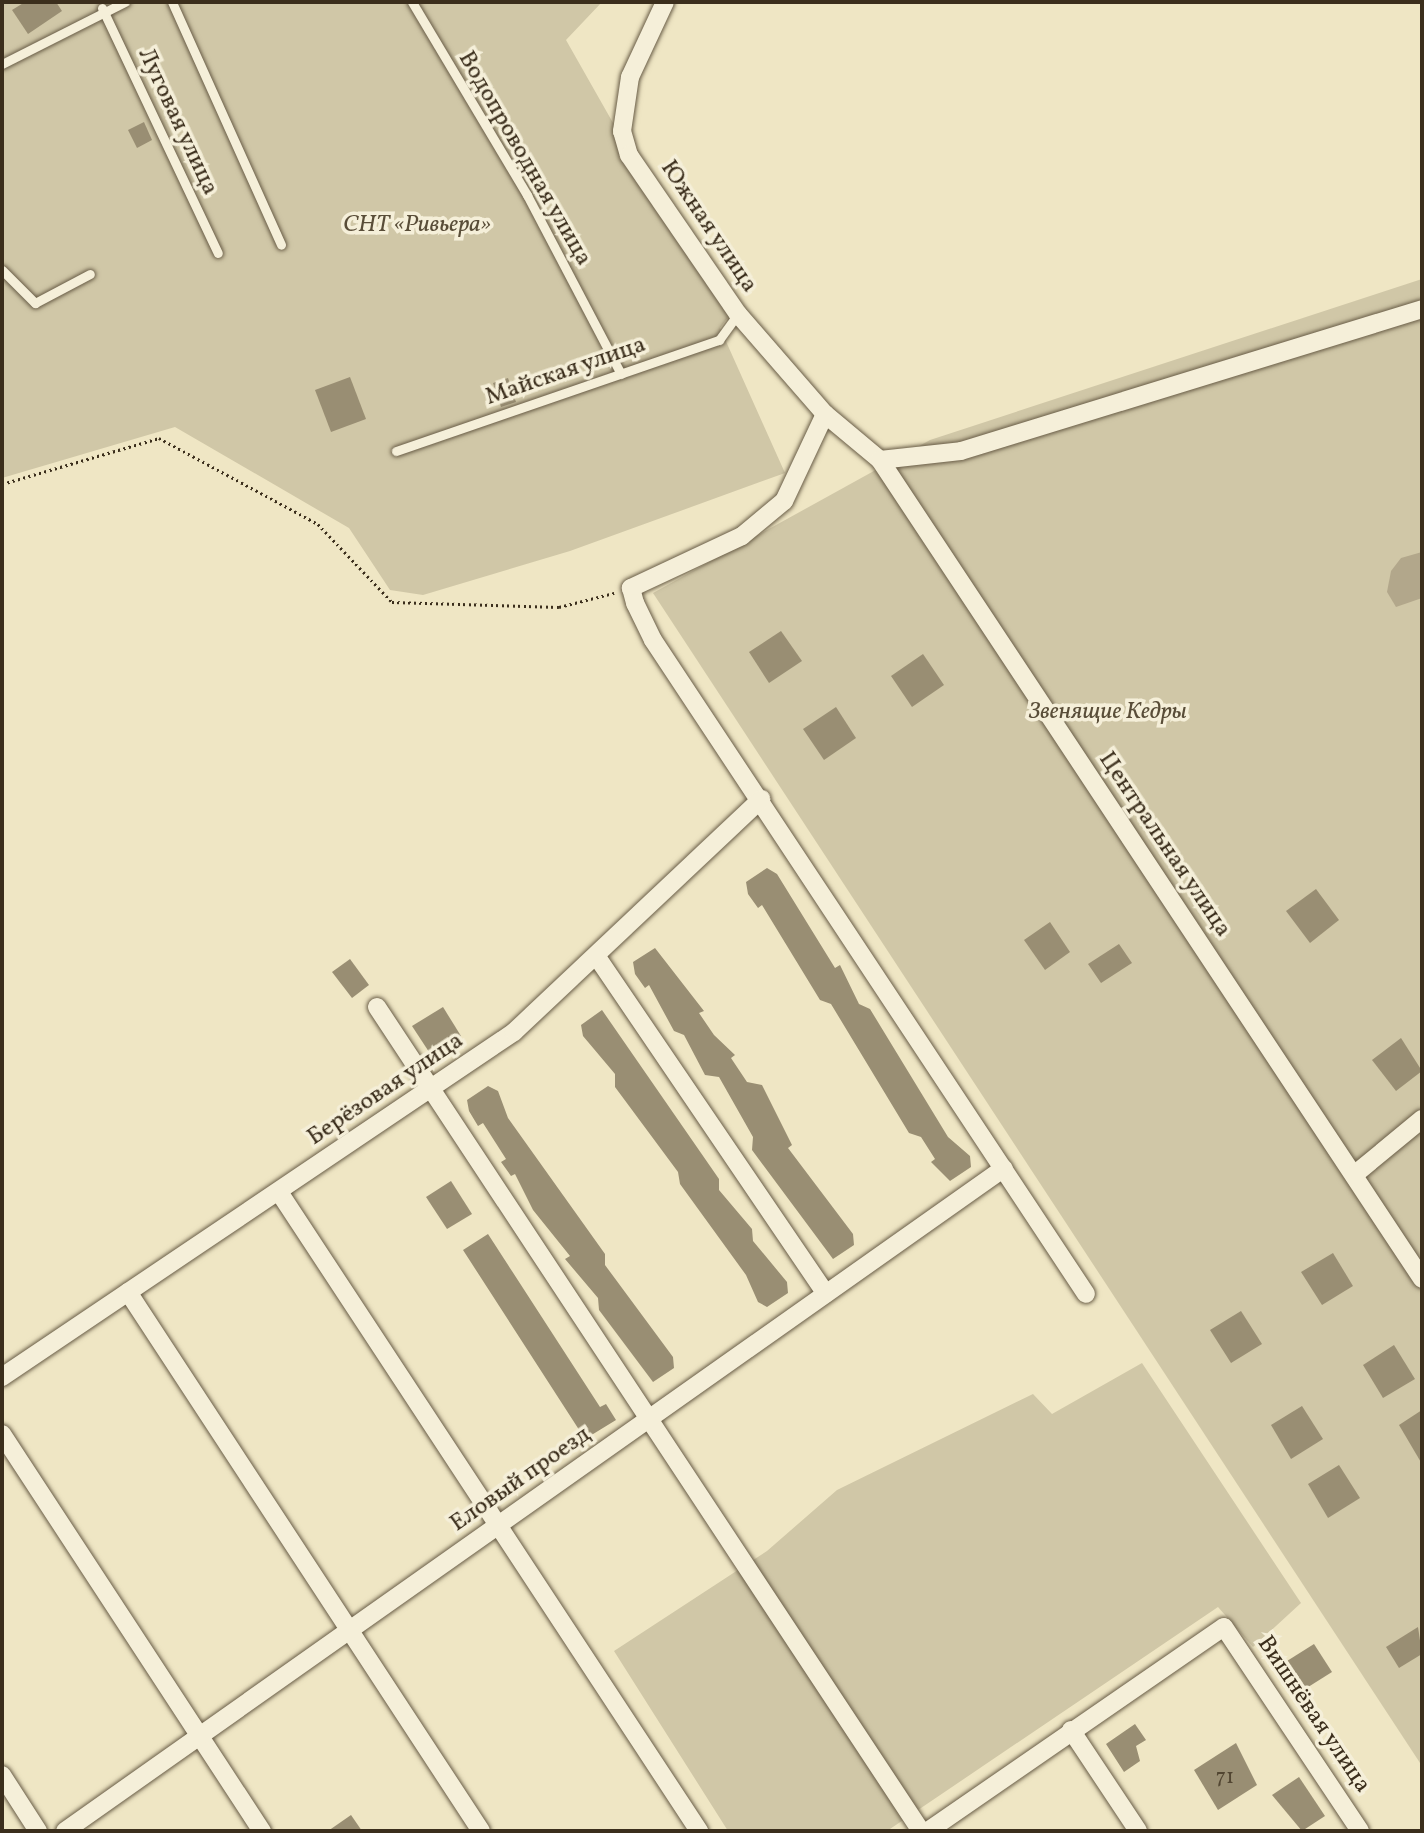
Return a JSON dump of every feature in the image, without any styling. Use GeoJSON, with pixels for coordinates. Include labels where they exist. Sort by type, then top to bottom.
{"type":"FeatureCollection","features":[{"type":"Feature","properties":{"kind":"street","name":"Южная улица"},"geometry":{"type":"LineString","coordinates":[[665,2],[631,77],[622,131],[629,155],[738,314],[825,414],[860,442]]}},
{"type":"Feature","properties":{"kind":"street"},"geometry":{"type":"LineString","coordinates":[[880,460],[961,451],[1422,309]]}},
{"type":"Feature","properties":{"kind":"street"},"geometry":{"type":"LineString","coordinates":[[825,414],[784,500],[742,537],[631,589],[653,640],[761,799],[1086,1294]]}},
{"type":"Feature","properties":{"kind":"street","name":"Центральная улица"},"geometry":{"type":"LineString","coordinates":[[860,442],[880,460],[1422,1279]]}},
{"type":"Feature","properties":{"kind":"street","name":"Берёзовая улица"},"geometry":{"type":"LineString","coordinates":[[2,1377],[514,1032],[597,957],[761,799]]}},
{"type":"Feature","properties":{"kind":"street"},"geometry":{"type":"LineString","coordinates":[[597,957],[826,1294]]}},
{"type":"Feature","properties":{"kind":"street"},"geometry":{"type":"LineString","coordinates":[[377,1007],[647,1420],[921,1831]]}},
{"type":"Feature","properties":{"kind":"street"},"geometry":{"type":"LineString","coordinates":[[1354,1175],[1422,1119]]}},
{"type":"Feature","properties":{"kind":"street","name":"Еловый проезд"},"geometry":{"type":"LineString","coordinates":[[65,1831],[1004,1168]]}},
{"type":"Feature","properties":{"kind":"street"},"geometry":{"type":"LineString","coordinates":[[279,1192],[501,1525],[699,1831]]}},
{"type":"Feature","properties":{"kind":"street"},"geometry":{"type":"LineString","coordinates":[[128,1292],[481,1831]]}},
{"type":"Feature","properties":{"kind":"street"},"geometry":{"type":"LineString","coordinates":[[2,1434],[262,1831]]}},
{"type":"Feature","properties":{"kind":"street","name":"Вишнёвая улица"},"geometry":{"type":"LineString","coordinates":[[1071,1730],[1224,1627],[1360,1831]]}},
{"type":"Feature","properties":{"kind":"street"},"geometry":{"type":"LineString","coordinates":[[928,1831],[1071,1730],[1138,1831]]}},
{"type":"Feature","properties":{"kind":"street"},"geometry":{"type":"LineString","coordinates":[[2,1775],[38,1831]]}},
{"type":"Feature","properties":{"kind":"lane"},"geometry":{"type":"LineString","coordinates":[[2,64],[102,8],[125,2]]}},
{"type":"Feature","properties":{"kind":"lane"},"geometry":{"type":"LineString","coordinates":[[172,2],[281,245]]}},
{"type":"Feature","properties":{"kind":"lane","name":"Водопроводная улица"},"geometry":{"type":"LineString","coordinates":[[412,2],[527,195],[621,374]]}},
{"type":"Feature","properties":{"kind":"lane","name":"Луговая улица"},"geometry":{"type":"LineString","coordinates":[[102,8],[218,253]]}},
{"type":"Feature","properties":{"kind":"lane"},"geometry":{"type":"LineString","coordinates":[[2,270],[35,303],[90,274]]}},
{"type":"Feature","properties":{"kind":"lane","name":"Майская улица"},"geometry":{"type":"LineString","coordinates":[[396,451],[719,340],[738,314]]}},
{"type":"Feature","properties":{"kind":"path"},"geometry":{"type":"LineString","coordinates":[[2,484],[159,438],[318,524],[392,602],[559,607],[631,589]]}},
{"type":"Feature","properties":{"kind":"green space","name":"СНТ «Ривьера»"},"geometry":{"type":"Polygon","coordinates":[[[2,2],[602,2],[566,40],[663,211],[731,313],[720,328],[785,473],[570,551],[423,595],[390,590],[349,528],[175,427],[2,478],[2,2]]]}},
{"type":"Feature","properties":{"kind":"green space","name":"Звенящие Кедры"},"geometry":{"type":"Polygon","coordinates":[[[1422,279],[1422,1766],[653,593],[930,440],[1422,279]]]}},
{"type":"Feature","properties":{"kind":"green space"},"geometry":{"type":"Polygon","coordinates":[[[1142,1363],[1301,1603],[1253,1647],[1218,1607],[887,1831],[728,1831],[614,1651],[767,1551],[837,1490],[1033,1394],[1052,1414],[1142,1363]]]}},
{"type":"Feature","properties":{"kind":"shaded area"},"geometry":{"type":"Polygon","coordinates":[[[1422,552],[1422,598],[1396,607],[1387,592],[1391,571],[1401,558],[1422,552]]]}},
{"type":"Feature","properties":{"kind":"building"},"geometry":{"type":"Polygon","coordinates":[[[25,2],[56,2],[62,11],[28,34],[12,10],[25,2]]]}},
{"type":"Feature","properties":{"kind":"building"},"geometry":{"type":"Polygon","coordinates":[[[144,122],[152,140],[137,148],[128,130],[144,122]]]}},
{"type":"Feature","properties":{"kind":"building"},"geometry":{"type":"Polygon","coordinates":[[[350,377],[366,419],[331,432],[315,390],[350,377]]]}},
{"type":"Feature","properties":{"kind":"building"},"geometry":{"type":"Polygon","coordinates":[[[508,378],[516,402],[501,407],[493,383],[508,378]]]}},
{"type":"Feature","properties":{"kind":"building"},"geometry":{"type":"Polygon","coordinates":[[[781,631],[802,661],[769,683],[749,652],[781,631]]]}},
{"type":"Feature","properties":{"kind":"building"},"geometry":{"type":"Polygon","coordinates":[[[923,654],[944,685],[912,707],[891,676],[923,654]]]}},
{"type":"Feature","properties":{"kind":"building"},"geometry":{"type":"Polygon","coordinates":[[[836,707],[856,738],[824,760],[803,729],[836,707]]]}},
{"type":"Feature","properties":{"kind":"building"},"geometry":{"type":"Polygon","coordinates":[[[767,868],[777,874],[835,968],[840,965],[859,1004],[870,1009],[948,1137],[970,1156],[971,1167],[950,1181],[931,1162],[935,1159],[921,1137],[909,1133],[831,1004],[820,1000],[762,905],[758,908],[748,894],[746,882],[767,868]]]}},
{"type":"Feature","properties":{"kind":"building"},"geometry":{"type":"Polygon","coordinates":[[[1316,889],[1339,920],[1310,943],[1286,911],[1316,889]]]}},
{"type":"Feature","properties":{"kind":"building"},"geometry":{"type":"Polygon","coordinates":[[[1050,922],[1070,952],[1045,970],[1024,940],[1050,922]]]}},
{"type":"Feature","properties":{"kind":"building"},"geometry":{"type":"Polygon","coordinates":[[[1119,944],[1132,963],[1101,983],[1088,964],[1119,944]]]}},
{"type":"Feature","properties":{"kind":"building"},"geometry":{"type":"Polygon","coordinates":[[[655,948],[704,1011],[699,1013],[714,1035],[735,1055],[731,1058],[747,1082],[762,1085],[792,1145],[788,1148],[853,1234],[854,1245],[833,1259],[752,1150],[753,1137],[719,1077],[705,1075],[684,1035],[674,1031],[649,985],[645,988],[635,974],[633,962],[655,948]]]}},
{"type":"Feature","properties":{"kind":"building"},"geometry":{"type":"Polygon","coordinates":[[[350,959],[369,985],[352,998],[332,972],[350,959]]]}},
{"type":"Feature","properties":{"kind":"building"},"geometry":{"type":"Polygon","coordinates":[[[443,1007],[461,1036],[431,1055],[412,1026],[443,1007]]]}},
{"type":"Feature","properties":{"kind":"building"},"geometry":{"type":"Polygon","coordinates":[[[602,1010],[719,1179],[719,1190],[752,1229],[753,1241],[787,1282],[788,1293],[767,1307],[758,1302],[746,1275],[680,1184],[678,1172],[615,1087],[615,1074],[583,1036],[581,1025],[602,1010]]]}},
{"type":"Feature","properties":{"kind":"building"},"geometry":{"type":"Polygon","coordinates":[[[1401,1038],[1422,1071],[1396,1091],[1372,1060],[1401,1038]]]}},
{"type":"Feature","properties":{"kind":"building"},"geometry":{"type":"Polygon","coordinates":[[[488,1086],[498,1091],[508,1118],[605,1254],[605,1265],[673,1357],[674,1368],[653,1382],[599,1310],[598,1298],[565,1259],[570,1256],[533,1210],[515,1174],[511,1176],[501,1162],[506,1159],[483,1123],[478,1126],[469,1111],[467,1100],[488,1086]]]}},
{"type":"Feature","properties":{"kind":"building"},"geometry":{"type":"Polygon","coordinates":[[[451,1181],[472,1214],[447,1229],[426,1197],[451,1181]]]}},
{"type":"Feature","properties":{"kind":"building"},"geometry":{"type":"Polygon","coordinates":[[[488,1234],[600,1407],[606,1404],[616,1420],[585,1439],[463,1250],[488,1234]]]}},
{"type":"Feature","properties":{"kind":"building"},"geometry":{"type":"Polygon","coordinates":[[[1333,1253],[1353,1286],[1322,1305],[1301,1272],[1333,1253]]]}},
{"type":"Feature","properties":{"kind":"building"},"geometry":{"type":"Polygon","coordinates":[[[1241,1311],[1262,1344],[1231,1363],[1210,1330],[1241,1311]]]}},
{"type":"Feature","properties":{"kind":"building"},"geometry":{"type":"Polygon","coordinates":[[[1394,1345],[1415,1379],[1383,1398],[1363,1365],[1394,1345]]]}},
{"type":"Feature","properties":{"kind":"building"},"geometry":{"type":"Polygon","coordinates":[[[1302,1406],[1323,1439],[1291,1459],[1271,1425],[1302,1406]]]}},
{"type":"Feature","properties":{"kind":"building"},"geometry":{"type":"Polygon","coordinates":[[[1422,1410],[1422,1464],[1399,1425],[1422,1410]]]}},
{"type":"Feature","properties":{"kind":"building"},"geometry":{"type":"Polygon","coordinates":[[[1339,1465],[1360,1498],[1328,1518],[1308,1484],[1339,1465]]]}},
{"type":"Feature","properties":{"kind":"building"},"geometry":{"type":"Polygon","coordinates":[[[1418,1627],[1422,1654],[1399,1668],[1386,1647],[1418,1627]]]}},
{"type":"Feature","properties":{"kind":"building"},"geometry":{"type":"Polygon","coordinates":[[[1314,1644],[1332,1672],[1305,1689],[1287,1661],[1314,1644]]]}},
{"type":"Feature","properties":{"kind":"building"},"geometry":{"type":"Polygon","coordinates":[[[1135,1724],[1146,1740],[1136,1746],[1140,1761],[1124,1772],[1106,1744],[1135,1724]]]}},
{"type":"Feature","properties":{"kind":"building"},"geometry":{"type":"Polygon","coordinates":[[[1236,1743],[1257,1785],[1218,1810],[1194,1770],[1236,1743]]]}},
{"type":"Feature","properties":{"kind":"building"},"geometry":{"type":"Polygon","coordinates":[[[1299,1777],[1325,1816],[1302,1831],[1272,1795],[1299,1777]]]}},
{"type":"Feature","properties":{"kind":"building"},"geometry":{"type":"Polygon","coordinates":[[[351,1815],[362,1831],[328,1831],[351,1815]]]}}]}
